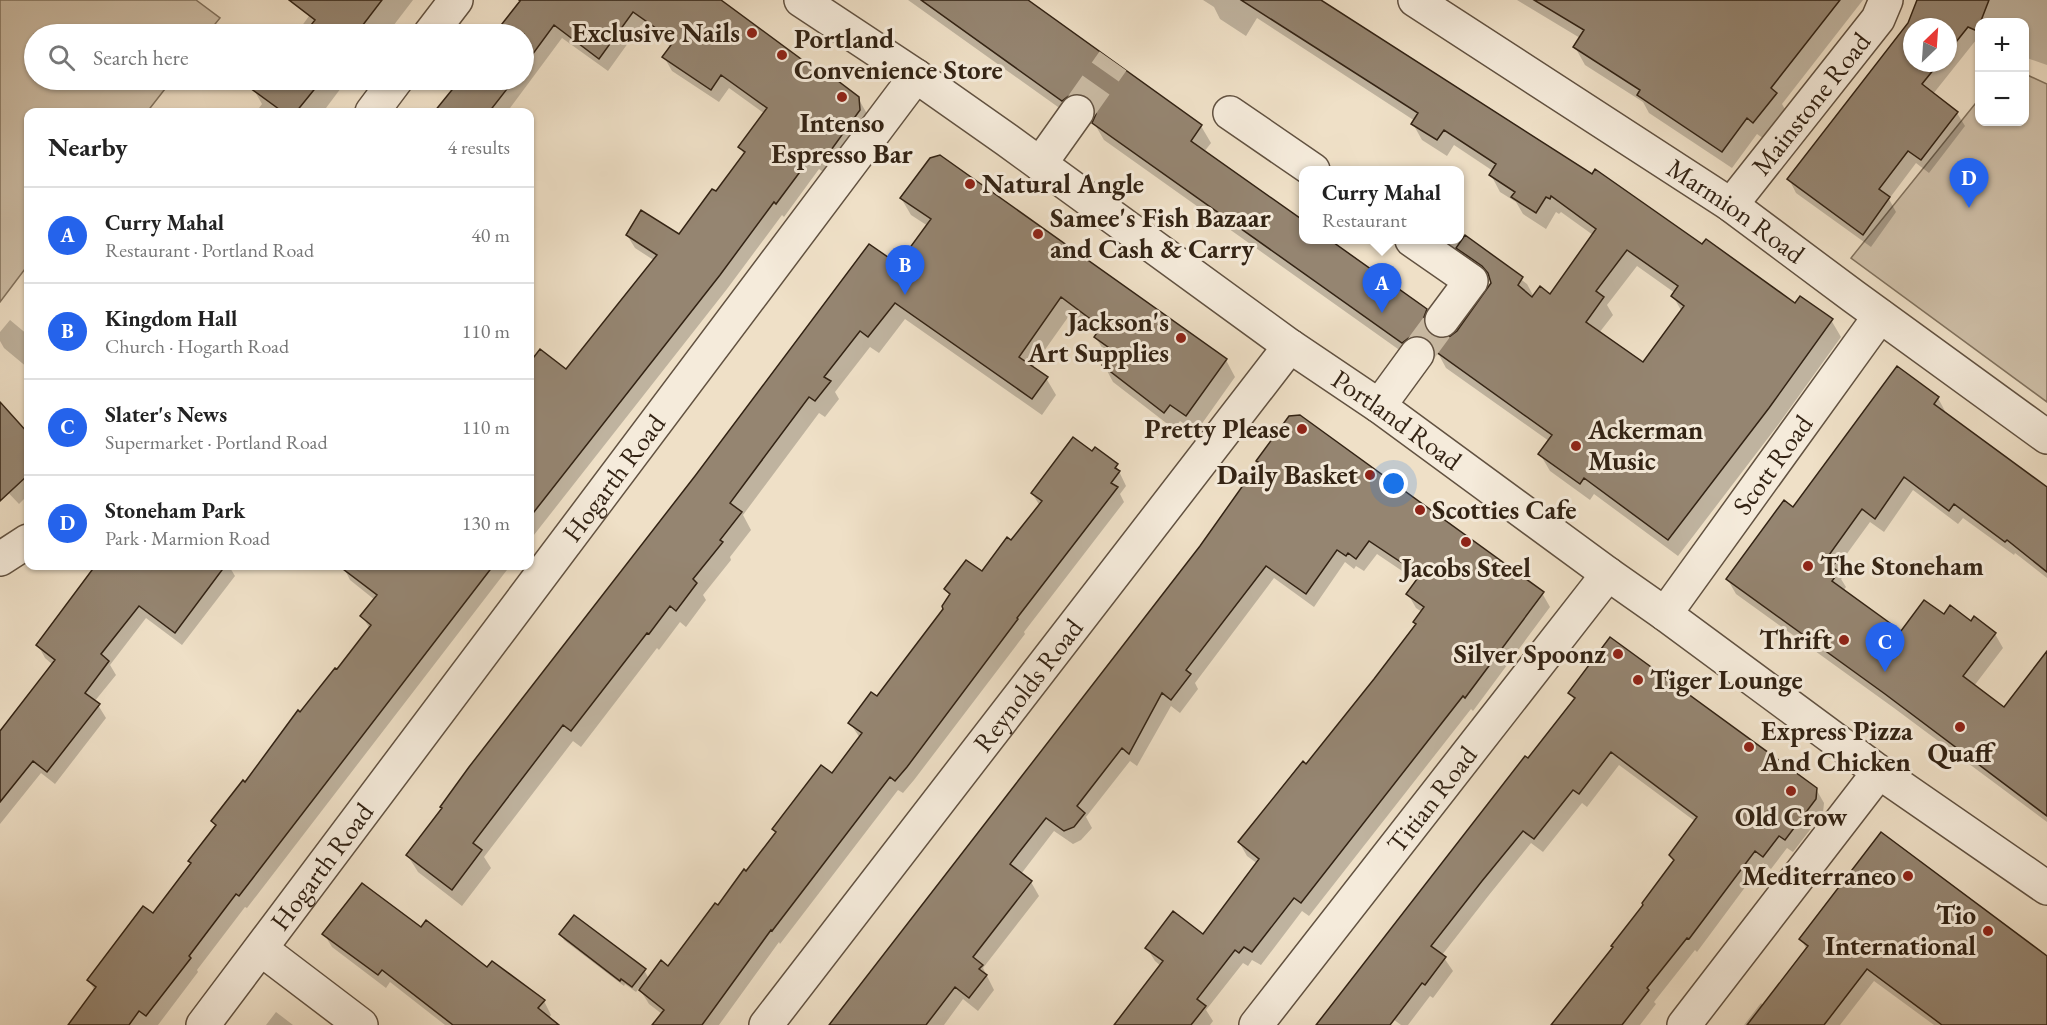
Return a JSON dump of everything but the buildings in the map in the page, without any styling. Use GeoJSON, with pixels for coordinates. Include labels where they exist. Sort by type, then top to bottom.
{"type":"FeatureCollection","features":[{"type":"Feature","properties":{"kind":"street"},"geometry":{"type":"LineString","coordinates":[[438,24],[456,0]]}},
{"type":"Feature","properties":{"kind":"street","name":"Portland Road"},"geometry":{"type":"LineString","coordinates":[[801,0],[916,76],[1040,164],[1290,346],[1379,406],[1879,772],[2047,887]]}},
{"type":"Feature","properties":{"kind":"street","name":"Marmion Road"},"geometry":{"type":"LineString","coordinates":[[1415,0],[1731,205],[2047,437]]}},
{"type":"Feature","properties":{"kind":"street","name":"Mainstone Road"},"geometry":{"type":"LineString","coordinates":[[1731,205],[1878,19],[1886,0]]}},
{"type":"Feature","properties":{"kind":"street","name":"Hogarth Road"},"geometry":{"type":"LineString","coordinates":[[203,1025],[916,76]]}},
{"type":"Feature","properties":{"kind":"street"},"geometry":{"type":"LineString","coordinates":[[375,108],[388,90]]}},
{"type":"Feature","properties":{"kind":"street"},"geometry":{"type":"LineString","coordinates":[[1040,164],[1077,112]]}},
{"type":"Feature","properties":{"kind":"street"},"geometry":{"type":"LineString","coordinates":[[1230,112],[1306,166]]}},
{"type":"Feature","properties":{"kind":"street"},"geometry":{"type":"LineString","coordinates":[[1418,244],[1471,280],[1442,320]]}},
{"type":"Feature","properties":{"kind":"street","name":"Scott Road"},"geometry":{"type":"LineString","coordinates":[[1665,614],[1880,316]]}},
{"type":"Feature","properties":{"kind":"street","name":"Reynolds Road"},"geometry":{"type":"LineString","coordinates":[[766,1025],[1290,346]]}},
{"type":"Feature","properties":{"kind":"street"},"geometry":{"type":"LineString","coordinates":[[1379,406],[1417,354]]}},
{"type":"Feature","properties":{"kind":"street"},"geometry":{"type":"LineString","coordinates":[[0,559],[24,544]]}},
{"type":"Feature","properties":{"kind":"street","name":"Titian Road"},"geometry":{"type":"LineString","coordinates":[[1256,1025],[1608,574]]}},
{"type":"Feature","properties":{"kind":"street"},"geometry":{"type":"LineString","coordinates":[[1683,1025],[1879,772]]}},
{"type":"Feature","properties":{"kind":"street"},"geometry":{"type":"LineString","coordinates":[[261,949],[361,1025]]}},
{"type":"Feature","properties":{"kind":"shaded area"},"geometry":{"type":"Polygon","coordinates":[[[0,0],[196,0],[220,18],[215,24],[24,24],[24,90],[164,90],[150,108],[24,108],[24,270],[0,302],[0,0]]]}},
{"type":"Feature","properties":{"kind":"shaded area"},"geometry":{"type":"Polygon","coordinates":[[[2029,76],[2047,84],[2047,402],[1851,258],[1975,104],[1975,126],[2029,126],[2029,76]]]}},
{"type":"Feature","properties":{"kind":"tunnel"},"geometry":{"type":"LineString","coordinates":[[1077,112],[1113,61]]}},
{"type":"Feature","properties":{"kind":"tunnel"},"geometry":{"type":"LineString","coordinates":[[1417,354],[1442,320]]}},
{"type":"Feature","properties":{"kind":"place","name":"Exclusive Nails"},"geometry":{"type":"Point","coordinates":[752,33]}},
{"type":"Feature","properties":{"kind":"place","name":"Portland Convenience Store"},"geometry":{"type":"Point","coordinates":[782,55]}},
{"type":"Feature","properties":{"kind":"place","name":"Intenso Espresso Bar"},"geometry":{"type":"Point","coordinates":[842,97]}},
{"type":"Feature","properties":{"kind":"place","name":"Natural Angle"},"geometry":{"type":"Point","coordinates":[970,184]}},
{"type":"Feature","properties":{"kind":"place","name":"Stoneham Park"},"geometry":{"type":"Point","coordinates":[1969,208]}},
{"type":"Feature","properties":{"kind":"place","name":"Samee's Fish Bazaar and Cash & Carry"},"geometry":{"type":"Point","coordinates":[1038,234]}},
{"type":"Feature","properties":{"kind":"place","name":"Kingdom Hall"},"geometry":{"type":"Point","coordinates":[905,295]}},
{"type":"Feature","properties":{"kind":"place","name":"Curry Mahal"},"geometry":{"type":"Point","coordinates":[1382,313]}},
{"type":"Feature","properties":{"kind":"place","name":"Jackson's Art Supplies"},"geometry":{"type":"Point","coordinates":[1181,338]}},
{"type":"Feature","properties":{"kind":"place","name":"Pretty Please"},"geometry":{"type":"Point","coordinates":[1302,429]}},
{"type":"Feature","properties":{"kind":"place","name":"Ackerman Music"},"geometry":{"type":"Point","coordinates":[1576,446]}},
{"type":"Feature","properties":{"kind":"place","name":"Daily Basket"},"geometry":{"type":"Point","coordinates":[1370,475]}},
{"type":"Feature","properties":{"kind":"place","name":"Scotties Cafe"},"geometry":{"type":"Point","coordinates":[1420,510]}},
{"type":"Feature","properties":{"kind":"place","name":"Jacobs Steel"},"geometry":{"type":"Point","coordinates":[1466,542]}},
{"type":"Feature","properties":{"kind":"place","name":"The Stoneham"},"geometry":{"type":"Point","coordinates":[1808,566]}},
{"type":"Feature","properties":{"kind":"place","name":"Thrift"},"geometry":{"type":"Point","coordinates":[1844,640]}},
{"type":"Feature","properties":{"kind":"place","name":"Silver Spoonz"},"geometry":{"type":"Point","coordinates":[1618,654]}},
{"type":"Feature","properties":{"kind":"place","name":"Slater's News"},"geometry":{"type":"Point","coordinates":[1885,672]}},
{"type":"Feature","properties":{"kind":"place","name":"Tiger Lounge"},"geometry":{"type":"Point","coordinates":[1638,680]}},
{"type":"Feature","properties":{"kind":"place","name":"Quaff"},"geometry":{"type":"Point","coordinates":[1960,727]}},
{"type":"Feature","properties":{"kind":"place","name":"Express Pizza And Chicken"},"geometry":{"type":"Point","coordinates":[1749,747]}},
{"type":"Feature","properties":{"kind":"place","name":"Old Crow"},"geometry":{"type":"Point","coordinates":[1791,791]}},
{"type":"Feature","properties":{"kind":"place","name":"Mediterraneo"},"geometry":{"type":"Point","coordinates":[1908,876]}},
{"type":"Feature","properties":{"kind":"place","name":"Tio International"},"geometry":{"type":"Point","coordinates":[1988,931]}}]}
